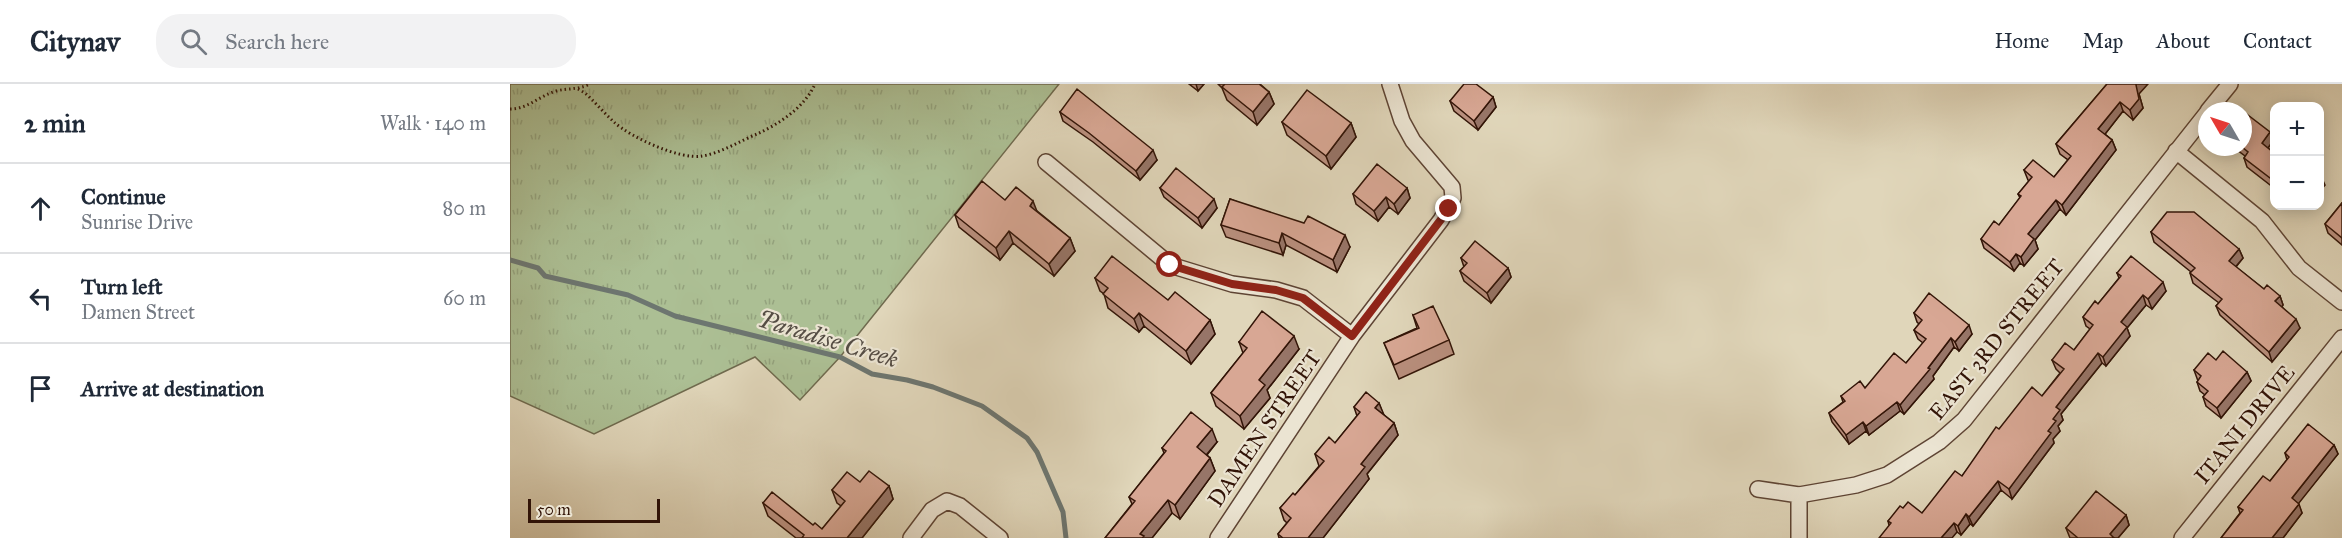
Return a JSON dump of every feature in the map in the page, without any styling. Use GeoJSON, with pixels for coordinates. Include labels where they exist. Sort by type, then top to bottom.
{"type":"FeatureCollection","features":[{"type":"Feature","properties":{"kind":"street","name":"DAMEN STREET"},"geometry":{"type":"LineString","coordinates":[[1218,538],[1352,336],[1441,220],[1453,198],[1452,187],[1413,141],[1402,121],[1390,84]]}},
{"type":"Feature","properties":{"kind":"street","name":"EAST 3RD STREET"},"geometry":{"type":"LineString","coordinates":[[2216,102],[2230,84]]}},
{"type":"Feature","properties":{"kind":"street","name":"EAST 3RD STREET"},"geometry":{"type":"LineString","coordinates":[[1758,489],[1799,495],[1856,485],[1887,475],[1939,442],[1964,420],[2198,124]]}},
{"type":"Feature","properties":{"kind":"street"},"geometry":{"type":"LineString","coordinates":[[2176,151],[2262,221],[2299,268],[2342,302]]}},
{"type":"Feature","properties":{"kind":"street"},"geometry":{"type":"LineString","coordinates":[[1046,162],[1170,265],[1232,284],[1276,290],[1303,298],[1352,336]]}},
{"type":"Feature","properties":{"kind":"street","name":"ITANI DRIVE"},"geometry":{"type":"LineString","coordinates":[[2182,538],[2342,338]]}},
{"type":"Feature","properties":{"kind":"street"},"geometry":{"type":"LineString","coordinates":[[1799,495],[1799,538]]}},
{"type":"Feature","properties":{"kind":"street"},"geometry":{"type":"LineString","coordinates":[[910,538],[932,510],[947,501],[960,506],[1000,538]]}},
{"type":"Feature","properties":{"kind":"path"},"geometry":{"type":"LineString","coordinates":[[510,109],[522,108],[552,92],[578,89],[590,84]]}},
{"type":"Feature","properties":{"kind":"path"},"geometry":{"type":"LineString","coordinates":[[578,89],[624,130],[691,157],[714,153],[762,132],[783,119],[805,100],[815,84]]}},
{"type":"Feature","properties":{"kind":"green space"},"geometry":{"type":"Polygon","coordinates":[[[510,84],[1059,84],[840,357],[800,400],[755,357],[594,434],[510,396],[510,84]]]}},
{"type":"Feature","properties":{"kind":"building"},"geometry":{"type":"Polygon","coordinates":[[[1225,84],[1259,84],[1269,92],[1253,112],[1222,87],[1225,84]]]}},
{"type":"Feature","properties":{"kind":"building"},"geometry":{"type":"Polygon","coordinates":[[[1464,84],[1476,84],[1493,97],[1474,121],[1450,101],[1464,84]]]}},
{"type":"Feature","properties":{"kind":"building"},"geometry":{"type":"Polygon","coordinates":[[[2107,84],[2136,84],[2139,99],[2130,110],[2120,102],[2098,129],[2112,140],[2062,205],[2056,200],[2028,234],[2034,239],[2021,257],[2016,254],[2010,262],[1981,239],[1994,221],[1999,225],[2021,196],[2018,194],[2032,177],[2024,170],[2033,160],[2054,177],[2071,156],[2056,144],[2107,84]]]}},
{"type":"Feature","properties":{"kind":"building"},"geometry":{"type":"Polygon","coordinates":[[[1077,89],[1153,150],[1136,171],[1060,112],[1077,89]]]}},
{"type":"Feature","properties":{"kind":"building"},"geometry":{"type":"Polygon","coordinates":[[[1307,90],[1351,123],[1326,156],[1282,122],[1307,90]]]}},
{"type":"Feature","properties":{"kind":"building"},"geometry":{"type":"Polygon","coordinates":[[[2252,118],[2270,132],[2262,143],[2270,150],[2270,178],[2244,158],[2252,156],[2252,118]]]}},
{"type":"Feature","properties":{"kind":"building"},"geometry":{"type":"Polygon","coordinates":[[[1377,164],[1407,188],[1394,204],[1386,197],[1374,211],[1353,194],[1377,164]]]}},
{"type":"Feature","properties":{"kind":"building"},"geometry":{"type":"Polygon","coordinates":[[[1176,168],[1214,199],[1198,218],[1160,188],[1176,168]]]}},
{"type":"Feature","properties":{"kind":"building"},"geometry":{"type":"Polygon","coordinates":[[[982,181],[1005,200],[1016,187],[1033,201],[1030,206],[1070,238],[1049,264],[1009,231],[996,248],[955,215],[982,181]]]}},
{"type":"Feature","properties":{"kind":"building"},"geometry":{"type":"Polygon","coordinates":[[[1230,199],[1304,223],[1308,216],[1345,235],[1333,260],[1282,233],[1279,243],[1221,225],[1230,199]]]}},
{"type":"Feature","properties":{"kind":"building"},"geometry":{"type":"Polygon","coordinates":[[[2342,203],[2342,238],[2325,224],[2342,203]]]}},
{"type":"Feature","properties":{"kind":"building"},"geometry":{"type":"Polygon","coordinates":[[[2167,212],[2194,212],[2239,249],[2229,261],[2264,289],[2267,285],[2280,296],[2275,301],[2296,319],[2269,352],[2216,306],[2222,299],[2190,273],[2195,268],[2151,232],[2167,212]]]}},
{"type":"Feature","properties":{"kind":"building"},"geometry":{"type":"Polygon","coordinates":[[[1475,241],[1508,268],[1487,293],[1460,271],[1467,263],[1461,258],[1475,241]]]}},
{"type":"Feature","properties":{"kind":"building"},"geometry":{"type":"Polygon","coordinates":[[[1112,256],[1168,300],[1175,292],[1210,320],[1186,351],[1139,313],[1134,319],[1103,294],[1108,288],[1095,278],[1112,256]]]}},
{"type":"Feature","properties":{"kind":"building"},"geometry":{"type":"Polygon","coordinates":[[[2131,256],[2163,282],[2148,299],[2143,295],[2121,322],[2127,327],[2103,357],[2098,353],[2056,407],[2060,410],[2053,419],[2056,421],[2048,431],[2051,433],[2009,489],[1998,481],[1969,517],[1966,514],[1958,526],[1954,523],[1941,538],[1879,538],[1891,523],[1888,521],[1900,506],[1903,508],[1908,502],[1922,513],[1955,471],[1962,476],[1996,427],[1999,429],[2032,387],[2042,396],[2064,369],[2052,360],[2065,343],[2074,350],[2093,325],[2083,317],[2095,301],[2098,304],[2121,276],[2117,273],[2131,256]]]}},
{"type":"Feature","properties":{"kind":"building"},"geometry":{"type":"Polygon","coordinates":[[[1929,293],[1969,325],[1955,342],[1951,338],[1928,368],[1930,369],[1900,405],[1897,402],[1866,426],[1863,422],[1846,435],[1829,413],[1845,401],[1841,396],[1860,381],[1865,388],[1894,353],[1906,363],[1926,339],[1914,330],[1922,320],[1914,313],[1929,293]]]}},
{"type":"Feature","properties":{"kind":"building"},"geometry":{"type":"Polygon","coordinates":[[[1433,306],[1449,340],[1394,365],[1384,343],[1419,328],[1413,315],[1433,306]]]}},
{"type":"Feature","properties":{"kind":"building"},"geometry":{"type":"Polygon","coordinates":[[[1262,311],[1294,336],[1259,380],[1265,385],[1240,416],[1211,393],[1247,348],[1239,342],[1262,311]]]}},
{"type":"Feature","properties":{"kind":"building"},"geometry":{"type":"Polygon","coordinates":[[[2223,351],[2247,372],[2217,408],[2203,397],[2208,391],[2197,382],[2201,376],[2194,370],[2208,353],[2216,360],[2223,351]]]}},
{"type":"Feature","properties":{"kind":"building"},"geometry":{"type":"Polygon","coordinates":[[[1366,392],[1379,403],[1375,408],[1394,423],[1361,464],[1365,467],[1308,538],[1283,538],[1278,534],[1291,518],[1280,508],[1293,493],[1295,495],[1324,461],[1315,454],[1329,437],[1335,443],[1360,412],[1354,407],[1366,392]]]}},
{"type":"Feature","properties":{"kind":"building"},"geometry":{"type":"Polygon","coordinates":[[[1191,412],[1212,429],[1197,447],[1210,458],[1175,505],[1168,500],[1140,534],[1144,536],[1142,538],[1105,538],[1135,501],[1129,497],[1166,451],[1162,448],[1191,412]]]}},
{"type":"Feature","properties":{"kind":"building"},"geometry":{"type":"Polygon","coordinates":[[[2308,424],[2334,445],[2292,498],[2299,504],[2272,538],[2221,538],[2243,510],[2238,507],[2263,476],[2270,481],[2289,457],[2285,453],[2308,424]]]}},
{"type":"Feature","properties":{"kind":"building"},"geometry":{"type":"Polygon","coordinates":[[[869,471],[889,486],[847,538],[802,538],[804,535],[763,503],[772,492],[813,525],[815,523],[822,529],[845,501],[832,490],[847,472],[860,482],[869,471]]]}},
{"type":"Feature","properties":{"kind":"building"},"geometry":{"type":"Polygon","coordinates":[[[2096,491],[2126,515],[2110,534],[2114,538],[2078,538],[2066,528],[2096,491]]]}},
{"type":"Feature","properties":{"kind":"waterway","name":"Paradise Creek"},"geometry":{"type":"LineString","coordinates":[[510,260],[538,268],[545,276],[628,295],[675,316],[840,357],[872,374],[933,387],[982,406],[1027,438],[1037,452],[1063,512],[1066,538]]}},
{"type":"Feature","properties":{"kind":"route"},"geometry":{"type":"LineString","coordinates":[[1170,265],[1232,284],[1276,290],[1303,298],[1352,336],[1449,209]]}}]}
